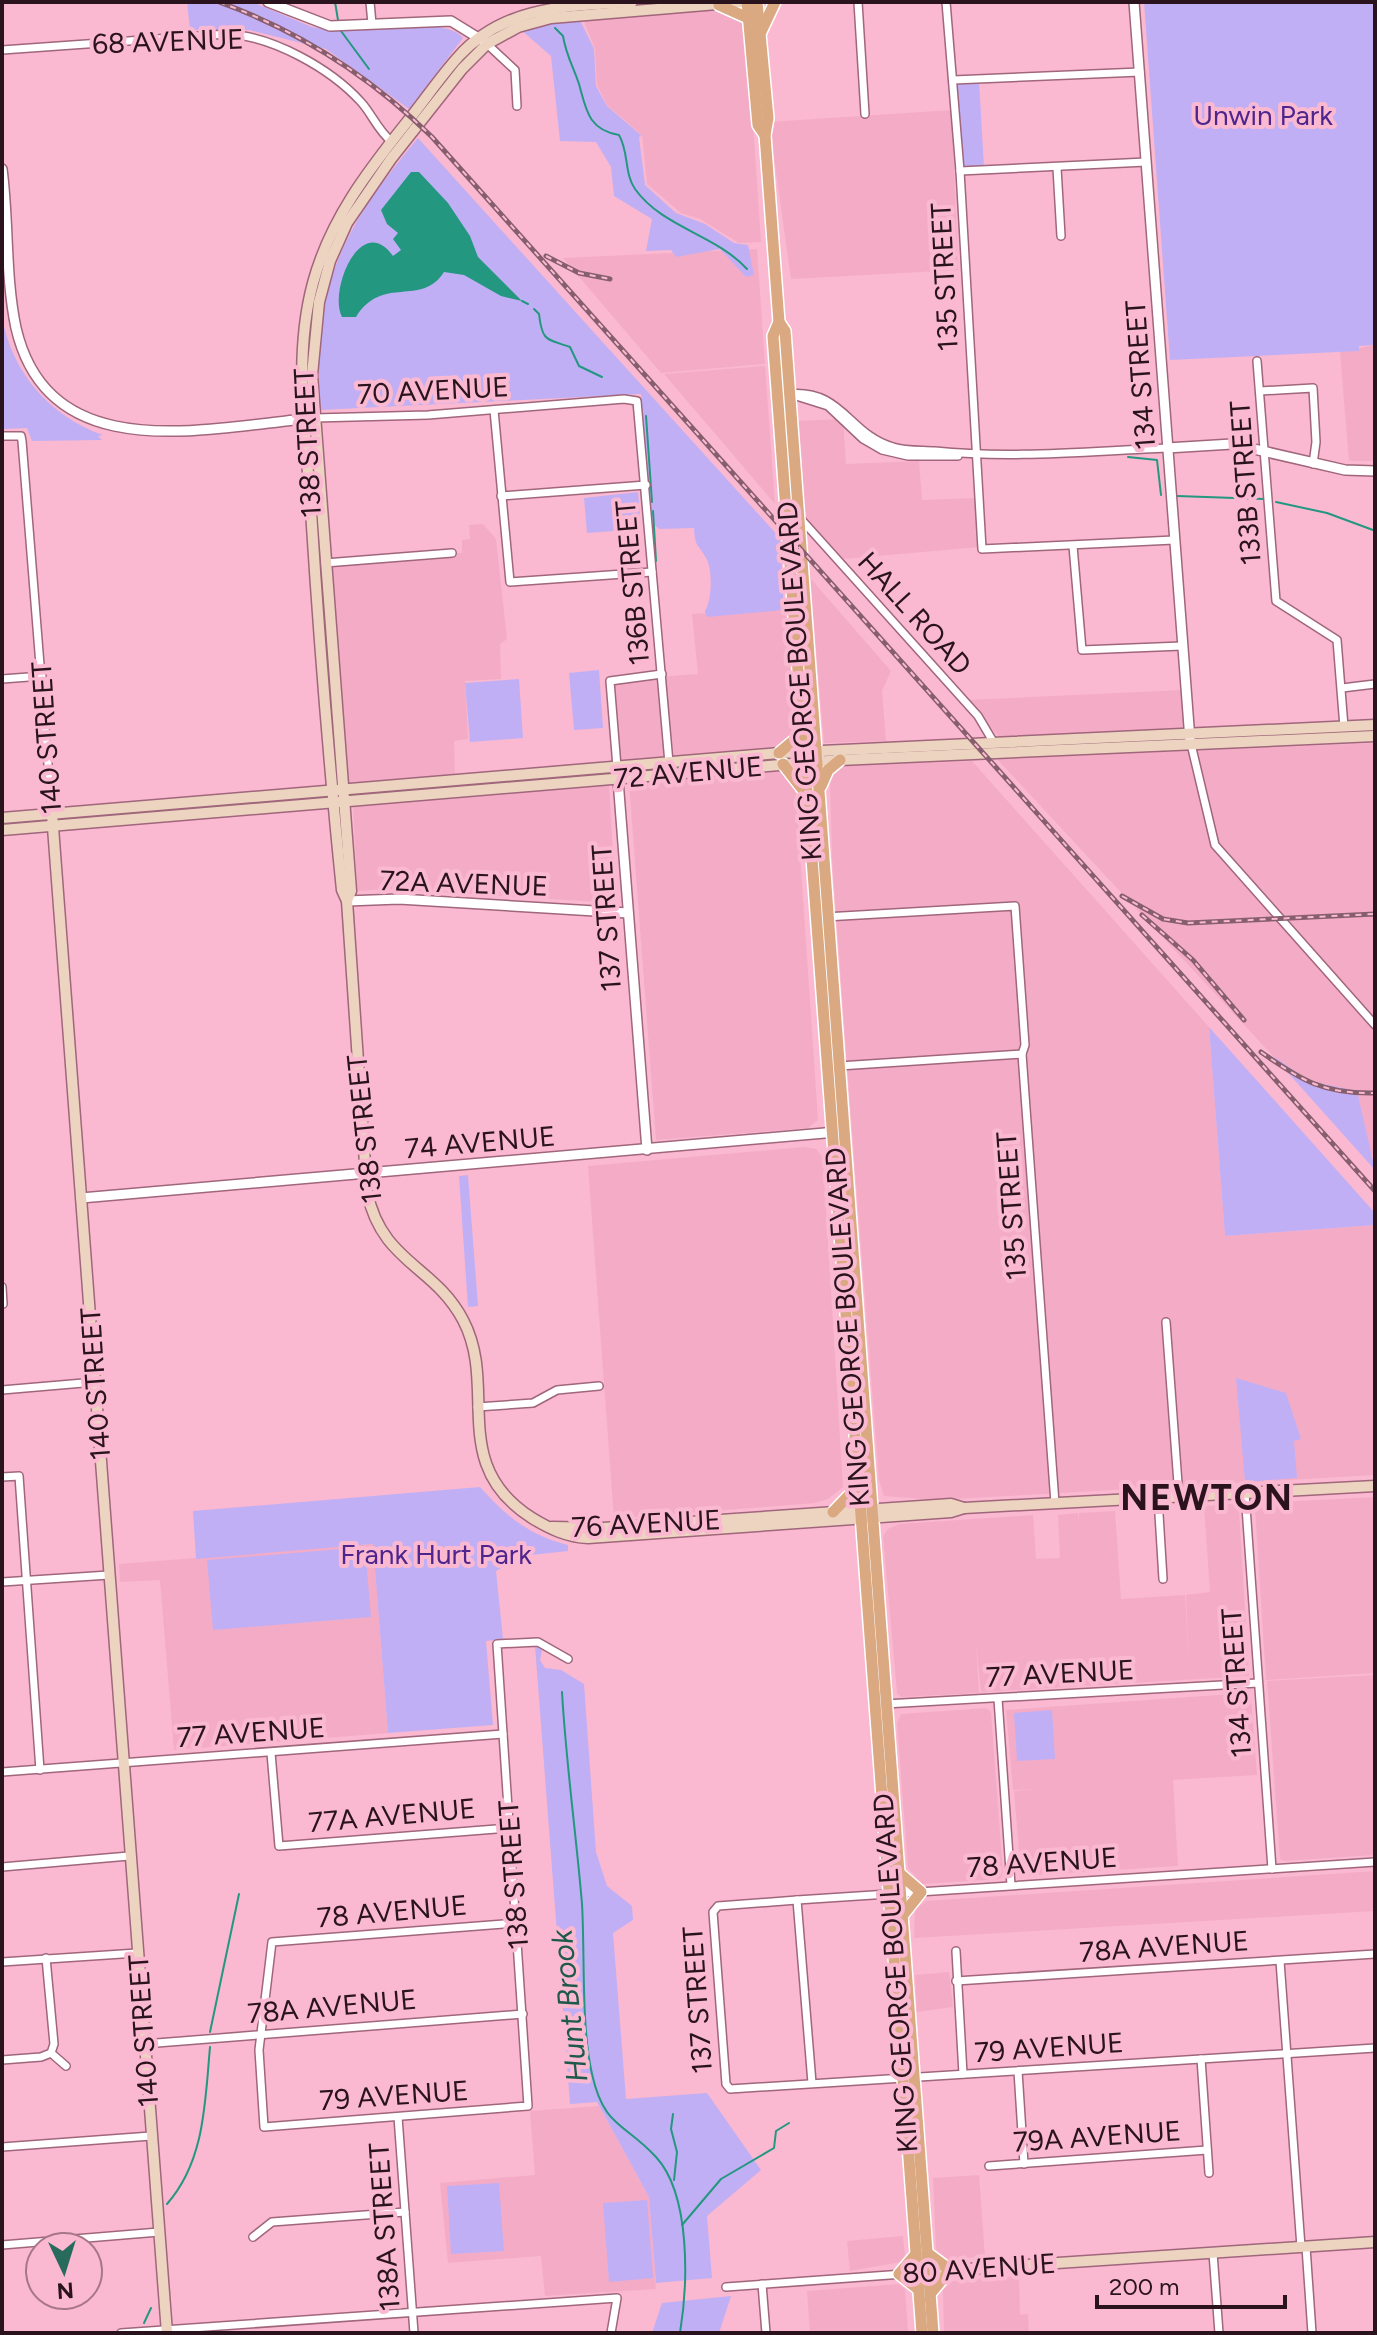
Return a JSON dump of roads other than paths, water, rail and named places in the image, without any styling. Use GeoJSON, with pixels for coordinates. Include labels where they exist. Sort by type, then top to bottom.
{"type":"FeatureCollection","features":[{"type":"Feature","properties":{"kind":"main road"},"geometry":{"type":"LineString","coordinates":[[483,41],[562,8],[634,2]]}},
{"type":"Feature","properties":{"kind":"main road"},"geometry":{"type":"LineString","coordinates":[[586,15],[592,10],[634,2]]}},
{"type":"Feature","properties":{"kind":"main road"},"geometry":{"type":"LineString","coordinates":[[661,10],[667,4],[682,2]]}},
{"type":"Feature","properties":{"kind":"main road"},"geometry":{"type":"LineString","coordinates":[[562,8],[586,15],[741,2]]}},
{"type":"Feature","properties":{"kind":"main road","name":"KING GEORGE BOULEVARD"},"geometry":{"type":"LineString","coordinates":[[747,2],[758,125],[765,135]]}},
{"type":"Feature","properties":{"kind":"main road","name":"KING GEORGE BOULEVARD"},"geometry":{"type":"LineString","coordinates":[[757,2],[768,118],[765,135],[779,322],[785,331],[785,502],[800,727],[839,1066],[838,1135],[859,1485],[866,1514],[886,1705],[899,1873],[895,1894],[902,1916],[908,2077]]}},
{"type":"Feature","properties":{"kind":"main road"},"geometry":{"type":"LineString","coordinates":[[760,34],[769,22],[775,2]]}},
{"type":"Feature","properties":{"kind":"main road"},"geometry":{"type":"LineString","coordinates":[[719,5],[748,18]]}},
{"type":"Feature","properties":{"kind":"main road","name":"138 STREET"},"geometry":{"type":"LineString","coordinates":[[337,795],[325,563],[302,357],[314,279],[344,207],[459,56],[483,41]]}},
{"type":"Feature","properties":{"kind":"main road","name":"138 STREET"},"geometry":{"type":"LineString","coordinates":[[483,41],[384,168],[341,236],[324,282],[314,331],[310,419],[337,795],[351,891],[347,901],[365,1174],[378,1229],[393,1249],[447,1297],[465,1323],[472,1347],[484,1458],[498,1486],[526,1514],[552,1527]]}},
{"type":"Feature","properties":{"kind":"main road","name":"KING GEORGE BOULEVARD"},"geometry":{"type":"LineString","coordinates":[[783,395],[798,517],[818,756],[822,993],[838,1135],[866,1514],[874,1687],[895,1894],[923,2272],[930,2294],[933,2333]]}},
{"type":"Feature","properties":{"kind":"main road"},"geometry":{"type":"LineString","coordinates":[[785,502],[798,517]]}},
{"type":"Feature","properties":{"kind":"main road","name":"72 AVENUE"},"geometry":{"type":"LineString","coordinates":[[1344,732],[1375,725]]}},
{"type":"Feature","properties":{"kind":"main road"},"geometry":{"type":"LineString","coordinates":[[800,727],[798,737],[781,759],[806,795]]}},
{"type":"Feature","properties":{"kind":"main road","name":"72 AVENUE"},"geometry":{"type":"LineString","coordinates":[[818,756],[840,760],[1344,732],[1375,736]]}},
{"type":"Feature","properties":{"kind":"main road","name":"72 AVENUE"},"geometry":{"type":"LineString","coordinates":[[2,830],[52,820],[803,757],[994,743],[1190,739]]}},
{"type":"Feature","properties":{"kind":"main road","name":"72 AVENUE"},"geometry":{"type":"LineString","coordinates":[[617,773],[669,763],[781,759]]}},
{"type":"Feature","properties":{"kind":"main road"},"geometry":{"type":"LineString","coordinates":[[820,790],[828,770],[840,760]]}},
{"type":"Feature","properties":{"kind":"main road","name":"72 AVENUE"},"geometry":{"type":"LineString","coordinates":[[2,818],[52,820]]}},
{"type":"Feature","properties":{"kind":"main road","name":"140 STREET"},"geometry":{"type":"LineString","coordinates":[[52,820],[167,2332]]}},
{"type":"Feature","properties":{"kind":"main road"},"geometry":{"type":"LineString","coordinates":[[822,993],[830,1010],[834,1062],[839,1066]]}},
{"type":"Feature","properties":{"kind":"main road"},"geometry":{"type":"LineString","coordinates":[[833,1512],[859,1485]]}},
{"type":"Feature","properties":{"kind":"main road","name":"76 AVENUE"},"geometry":{"type":"LineString","coordinates":[[552,1527],[564,1536],[588,1538],[866,1514],[1375,1486]]}},
{"type":"Feature","properties":{"kind":"main road","name":"76 AVENUE"},"geometry":{"type":"LineString","coordinates":[[552,1527],[659,1524],[833,1512],[866,1514]]}},
{"type":"Feature","properties":{"kind":"main road"},"geometry":{"type":"LineString","coordinates":[[588,1538],[596,1533],[647,1529],[659,1524]]}},
{"type":"Feature","properties":{"kind":"main road"},"geometry":{"type":"LineString","coordinates":[[899,1873],[921,1892],[902,1916]]}},
{"type":"Feature","properties":{"kind":"main road","name":"80 AVENUE"},"geometry":{"type":"LineString","coordinates":[[923,2272],[1375,2242]]}},
{"type":"Feature","properties":{"kind":"main road"},"geometry":{"type":"LineString","coordinates":[[918,2289],[899,2274],[922,2254],[950,2270],[930,2294]]}},
{"type":"Feature","properties":{"kind":"main road","name":"KING GEORGE BOULEVARD"},"geometry":{"type":"LineString","coordinates":[[922,2333],[918,2289],[923,2272]]}},
{"type":"Feature","properties":{"kind":"street"},"geometry":{"type":"LineString","coordinates":[[268,2],[321,25],[451,21],[483,41],[515,70],[517,106]]}},
{"type":"Feature","properties":{"kind":"street"},"geometry":{"type":"LineString","coordinates":[[370,2],[372,24]]}},
{"type":"Feature","properties":{"kind":"street"},"geometry":{"type":"LineString","coordinates":[[858,2],[865,114]]}},
{"type":"Feature","properties":{"kind":"street","name":"135 STREET"},"geometry":{"type":"LineString","coordinates":[[946,2],[960,171],[982,549],[1073,546]]}},
{"type":"Feature","properties":{"kind":"street","name":"134 STREET"},"geometry":{"type":"LineString","coordinates":[[1134,2],[1190,739]]}},
{"type":"Feature","properties":{"kind":"street","name":"68 AVENUE"},"geometry":{"type":"LineString","coordinates":[[2,50],[227,34],[253,37],[290,53],[342,85],[362,104],[392,142]]}},
{"type":"Feature","properties":{"kind":"street"},"geometry":{"type":"LineString","coordinates":[[953,80],[1140,72]]}},
{"type":"Feature","properties":{"kind":"street"},"geometry":{"type":"LineString","coordinates":[[960,171],[1146,162]]}},
{"type":"Feature","properties":{"kind":"street"},"geometry":{"type":"LineString","coordinates":[[1057,168],[1061,236]]}},
{"type":"Feature","properties":{"kind":"street","name":"70 AVENUE"},"geometry":{"type":"LineString","coordinates":[[2,169],[13,308],[24,352],[37,376],[62,402],[110,428],[159,431],[624,399],[637,401]]}},
{"type":"Feature","properties":{"kind":"street","name":"133B STREET"},"geometry":{"type":"LineString","coordinates":[[1257,361],[1276,601],[1337,639],[1342,688]]}},
{"type":"Feature","properties":{"kind":"street"},"geometry":{"type":"LineString","coordinates":[[1260,391],[1313,388],[1316,442],[1313,464]]}},
{"type":"Feature","properties":{"kind":"street"},"geometry":{"type":"LineString","coordinates":[[783,395],[828,406],[863,439],[882,450],[908,456],[976,456],[1228,444],[1354,472],[1375,471]]}},
{"type":"Feature","properties":{"kind":"street","name":"136B STREET"},"geometry":{"type":"LineString","coordinates":[[637,401],[669,763]]}},
{"type":"Feature","properties":{"kind":"street"},"geometry":{"type":"LineString","coordinates":[[494,410],[510,582],[652,572]]}},
{"type":"Feature","properties":{"kind":"street","name":"140 STREET"},"geometry":{"type":"LineString","coordinates":[[2,436],[21,436],[52,820]]}},
{"type":"Feature","properties":{"kind":"street"},"geometry":{"type":"LineString","coordinates":[[501,496],[646,485]]}},
{"type":"Feature","properties":{"kind":"street","name":"HALL ROAD"},"geometry":{"type":"LineString","coordinates":[[798,517],[978,716],[994,743]]}},
{"type":"Feature","properties":{"kind":"street"},"geometry":{"type":"LineString","coordinates":[[1174,540],[1073,546],[1082,650],[1182,646]]}},
{"type":"Feature","properties":{"kind":"street"},"geometry":{"type":"LineString","coordinates":[[325,563],[452,553]]}},
{"type":"Feature","properties":{"kind":"street","name":"137 STREET"},"geometry":{"type":"LineString","coordinates":[[647,1150],[610,681],[662,674]]}},
{"type":"Feature","properties":{"kind":"street"},"geometry":{"type":"LineString","coordinates":[[2,679],[42,676]]}},
{"type":"Feature","properties":{"kind":"street"},"geometry":{"type":"LineString","coordinates":[[1344,732],[1342,688],[1375,684]]}},
{"type":"Feature","properties":{"kind":"street"},"geometry":{"type":"LineString","coordinates":[[1190,739],[1215,845],[1375,1025]]}},
{"type":"Feature","properties":{"kind":"street","name":"72A AVENUE"},"geometry":{"type":"LineString","coordinates":[[347,901],[399,899],[628,913]]}},
{"type":"Feature","properties":{"kind":"street","name":"135 STREET"},"geometry":{"type":"LineString","coordinates":[[822,916],[1015,906],[1025,1045],[1022,1054],[1055,1503]]}},
{"type":"Feature","properties":{"kind":"street"},"geometry":{"type":"LineString","coordinates":[[839,1066],[1022,1054]]}},
{"type":"Feature","properties":{"kind":"street","name":"74 AVENUE"},"geometry":{"type":"LineString","coordinates":[[81,1198],[838,1135]]}},
{"type":"Feature","properties":{"kind":"street"},"geometry":{"type":"LineString","coordinates":[[2,1287],[3,1304]]}},
{"type":"Feature","properties":{"kind":"street"},"geometry":{"type":"LineString","coordinates":[[1166,1322],[1179,1497]]}},
{"type":"Feature","properties":{"kind":"street"},"geometry":{"type":"LineString","coordinates":[[2,1390],[95,1382]]}},
{"type":"Feature","properties":{"kind":"street"},"geometry":{"type":"LineString","coordinates":[[477,1407],[533,1403],[557,1390],[599,1386]]}},
{"type":"Feature","properties":{"kind":"street"},"geometry":{"type":"LineString","coordinates":[[2,1477],[19,1476],[40,1770]]}},
{"type":"Feature","properties":{"kind":"street","name":"134 STREET"},"geometry":{"type":"LineString","coordinates":[[1245,1493],[1272,1869]]}},
{"type":"Feature","properties":{"kind":"street"},"geometry":{"type":"LineString","coordinates":[[1158,1498],[1163,1579]]}},
{"type":"Feature","properties":{"kind":"street"},"geometry":{"type":"LineString","coordinates":[[2,1582],[109,1575]]}},
{"type":"Feature","properties":{"kind":"street","name":"138 STREET"},"geometry":{"type":"LineString","coordinates":[[528,2106],[497,1644],[538,1642],[568,1659]]}},
{"type":"Feature","properties":{"kind":"street","name":"77 AVENUE"},"geometry":{"type":"LineString","coordinates":[[886,1705],[1258,1683]]}},
{"type":"Feature","properties":{"kind":"street"},"geometry":{"type":"LineString","coordinates":[[874,1687],[886,1705]]}},
{"type":"Feature","properties":{"kind":"street"},"geometry":{"type":"LineString","coordinates":[[998,1699],[1011,1885]]}},
{"type":"Feature","properties":{"kind":"street","name":"77 AVENUE"},"geometry":{"type":"LineString","coordinates":[[2,1772],[503,1734]]}},
{"type":"Feature","properties":{"kind":"street","name":"77A AVENUE"},"geometry":{"type":"LineString","coordinates":[[271,1753],[279,1846],[509,1828]]}},
{"type":"Feature","properties":{"kind":"street"},"geometry":{"type":"LineString","coordinates":[[2,1867],[129,1856]]}},
{"type":"Feature","properties":{"kind":"street","name":"78 AVENUE"},"geometry":{"type":"LineString","coordinates":[[713,1909],[797,1900],[1375,1862]]}},
{"type":"Feature","properties":{"kind":"street"},"geometry":{"type":"LineString","coordinates":[[797,1900],[812,2083]]}},
{"type":"Feature","properties":{"kind":"street","name":"137 STREET"},"geometry":{"type":"LineString","coordinates":[[713,1909],[727,2088]]}},
{"type":"Feature","properties":{"kind":"street","name":"78 AVENUE"},"geometry":{"type":"LineString","coordinates":[[261,2034],[272,1942],[516,1923]]}},
{"type":"Feature","properties":{"kind":"street"},"geometry":{"type":"LineString","coordinates":[[956,1951],[963,2074]]}},
{"type":"Feature","properties":{"kind":"street"},"geometry":{"type":"LineString","coordinates":[[2,1962],[137,1953]]}},
{"type":"Feature","properties":{"kind":"street","name":"78A AVENUE"},"geometry":{"type":"LineString","coordinates":[[956,1981],[1375,1954]]}},
{"type":"Feature","properties":{"kind":"street"},"geometry":{"type":"LineString","coordinates":[[2,2060],[41,2057],[51,2053],[54,2044],[46,1958]]}},
{"type":"Feature","properties":{"kind":"street"},"geometry":{"type":"LineString","coordinates":[[1280,1961],[1312,2333]]}},
{"type":"Feature","properties":{"kind":"street","name":"78A AVENUE"},"geometry":{"type":"LineString","coordinates":[[144,2044],[523,2014]]}},
{"type":"Feature","properties":{"kind":"street","name":"79 AVENUE"},"geometry":{"type":"LineString","coordinates":[[261,2034],[264,2127],[528,2106]]}},
{"type":"Feature","properties":{"kind":"street","name":"79 AVENUE"},"geometry":{"type":"LineString","coordinates":[[727,2088],[1375,2048]]}},
{"type":"Feature","properties":{"kind":"street"},"geometry":{"type":"LineString","coordinates":[[51,2053],[66,2066]]}},
{"type":"Feature","properties":{"kind":"street"},"geometry":{"type":"LineString","coordinates":[[1201,2059],[1209,2173]]}},
{"type":"Feature","properties":{"kind":"street"},"geometry":{"type":"LineString","coordinates":[[1018,2071],[1024,2164]]}},
{"type":"Feature","properties":{"kind":"street","name":"138A STREET"},"geometry":{"type":"LineString","coordinates":[[398,2117],[414,2333]]}},
{"type":"Feature","properties":{"kind":"street"},"geometry":{"type":"LineString","coordinates":[[2,2147],[151,2136]]}},
{"type":"Feature","properties":{"kind":"street","name":"79A AVENUE"},"geometry":{"type":"LineString","coordinates":[[989,2166],[1207,2150]]}},
{"type":"Feature","properties":{"kind":"street"},"geometry":{"type":"LineString","coordinates":[[253,2237],[272,2222],[405,2212]]}},
{"type":"Feature","properties":{"kind":"street"},"geometry":{"type":"LineString","coordinates":[[2,2245],[159,2232]]}},
{"type":"Feature","properties":{"kind":"street"},"geometry":{"type":"LineString","coordinates":[[1213,2253],[1219,2333]]}},
{"type":"Feature","properties":{"kind":"street","name":"80 AVENUE"},"geometry":{"type":"LineString","coordinates":[[726,2287],[923,2272]]}},
{"type":"Feature","properties":{"kind":"street"},"geometry":{"type":"LineString","coordinates":[[762,2284],[766,2333]]}},
{"type":"Feature","properties":{"kind":"street"},"geometry":{"type":"LineString","coordinates":[[121,2333],[617,2298],[611,2333]]}},
{"type":"Feature","properties":{"kind":"waterway"},"geometry":{"type":"LineString","coordinates":[[335,2],[338,20]]}},
{"type":"Feature","properties":{"kind":"waterway"},"geometry":{"type":"LineString","coordinates":[[555,28],[563,36],[590,117],[601,128],[619,135],[635,189],[660,213],[720,247],[747,269]]}},
{"type":"Feature","properties":{"kind":"waterway"},"geometry":{"type":"LineString","coordinates":[[341,31],[369,69]]}},
{"type":"Feature","properties":{"kind":"waterway"},"geometry":{"type":"LineString","coordinates":[[522,301],[528,304]]}},
{"type":"Feature","properties":{"kind":"waterway"},"geometry":{"type":"LineString","coordinates":[[534,309],[539,314],[547,338],[570,347],[579,366],[602,377]]}},
{"type":"Feature","properties":{"kind":"waterway"},"geometry":{"type":"LineString","coordinates":[[646,416],[652,502]]}},
{"type":"Feature","properties":{"kind":"waterway"},"geometry":{"type":"LineString","coordinates":[[1128,457],[1157,460],[1161,495]]}},
{"type":"Feature","properties":{"kind":"waterway"},"geometry":{"type":"LineString","coordinates":[[1177,496],[1264,499]]}},
{"type":"Feature","properties":{"kind":"waterway"},"geometry":{"type":"LineString","coordinates":[[1276,502],[1327,513],[1373,530]]}},
{"type":"Feature","properties":{"kind":"waterway"},"geometry":{"type":"LineString","coordinates":[[653,511],[656,561]]}},
{"type":"Feature","properties":{"kind":"waterway","name":"Hunt Brook"},"geometry":{"type":"LineString","coordinates":[[562,1692],[582,1904],[585,2013],[592,2074],[609,2115],[656,2157],[676,2194],[685,2266],[680,2333]]}},
{"type":"Feature","properties":{"kind":"waterway"},"geometry":{"type":"LineString","coordinates":[[210,2032],[239,1894]]}},
{"type":"Feature","properties":{"kind":"waterway"},"geometry":{"type":"LineString","coordinates":[[167,2204],[180,2187],[196,2150],[204,2110],[210,2047]]}},
{"type":"Feature","properties":{"kind":"waterway"},"geometry":{"type":"LineString","coordinates":[[673,2114],[671,2129],[677,2152],[674,2180]]}},
{"type":"Feature","properties":{"kind":"waterway"},"geometry":{"type":"LineString","coordinates":[[682,2225],[721,2179],[774,2148],[776,2131],[789,2123]]}},
{"type":"Feature","properties":{"kind":"waterway"},"geometry":{"type":"LineString","coordinates":[[144,2323],[151,2308]]}},
{"type":"Feature","properties":{"kind":"railway"},"geometry":{"type":"LineString","coordinates":[[219,2],[277,27],[333,58],[384,95],[432,137],[1375,1191]]}},
{"type":"Feature","properties":{"kind":"railway"},"geometry":{"type":"LineString","coordinates":[[546,256],[579,273],[610,279]]}},
{"type":"Feature","properties":{"kind":"railway"},"geometry":{"type":"LineString","coordinates":[[1122,896],[1163,919],[1188,923],[1375,914]]}},
{"type":"Feature","properties":{"kind":"railway"},"geometry":{"type":"LineString","coordinates":[[1142,915],[1193,960],[1244,1020]]}},
{"type":"Feature","properties":{"kind":"railway"},"geometry":{"type":"LineString","coordinates":[[1261,1052],[1314,1084],[1341,1091],[1375,1093]]}},
{"type":"Feature","properties":{"kind":"district","name":"NEWTON"},"geometry":{"type":"Point","coordinates":[1207,1497]}},
{"type":"Feature","properties":{"kind":"park label","name":"Unwin Park"},"geometry":{"type":"Point","coordinates":[1263,115]}},
{"type":"Feature","properties":{"kind":"park label","name":"Frank Hurt Park"},"geometry":{"type":"Point","coordinates":[436,1554]}}]}
